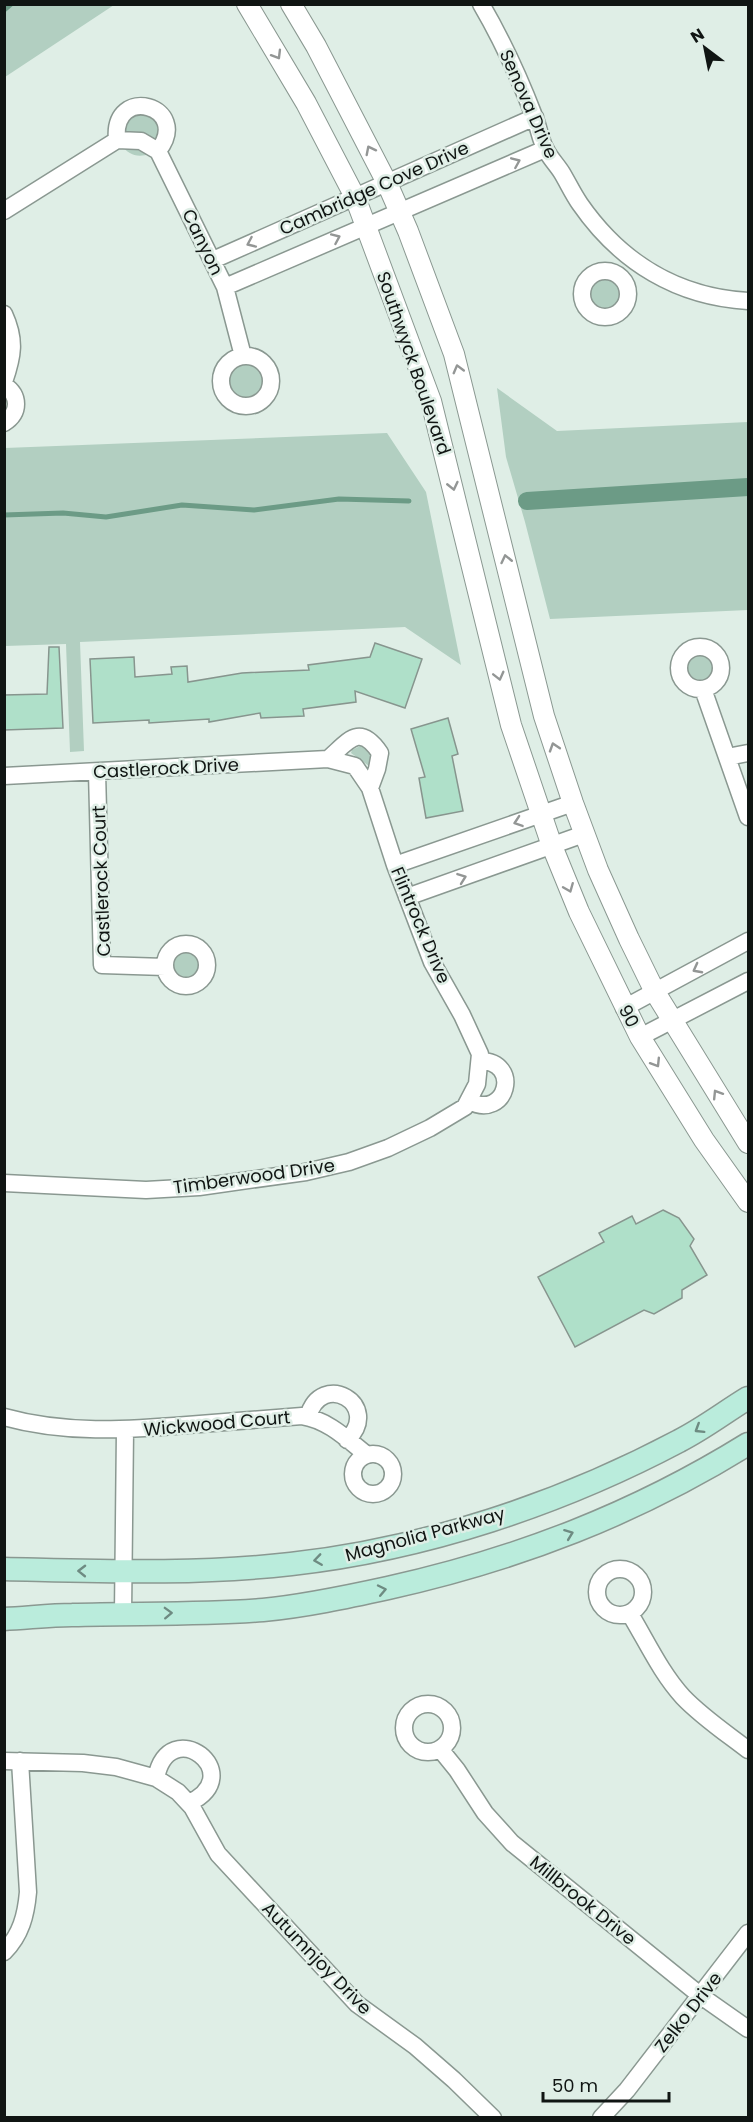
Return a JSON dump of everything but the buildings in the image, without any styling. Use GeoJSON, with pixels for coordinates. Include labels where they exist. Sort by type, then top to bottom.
{"type":"FeatureCollection","features":[{"type":"Feature","properties":{"kind":"main road","name":"Magnolia Parkway"},"geometry":{"type":"LineString","coordinates":[[4,1569],[124,1571],[220,1569],[290,1564],[363,1554],[455,1530],[524,1508],[604,1478],[681,1440],[748,1398]]}},
{"type":"Feature","properties":{"kind":"main road"},"geometry":{"type":"LineString","coordinates":[[4,1619],[263,1610],[351,1596],[449,1575],[534,1548],[641,1505],[704,1472],[748,1444]]}},
{"type":"Feature","properties":{"kind":"street","name":"Southwyck Boulevard"},"geometry":{"type":"LineString","coordinates":[[247,4],[306,103],[355,197],[431,401],[511,725],[540,814]]}},
{"type":"Feature","properties":{"kind":"street","name":"Southwyck Boulevard"},"geometry":{"type":"LineString","coordinates":[[291,4],[316,46],[387,183],[408,231],[454,354],[544,716],[573,803]]}},
{"type":"Feature","properties":{"kind":"street","name":"Senova Drive"},"geometry":{"type":"LineString","coordinates":[[481,4],[499,36],[535,117],[545,149],[580,204],[603,233],[627,256],[658,278],[692,291],[729,300],[748,301]]}},
{"type":"Feature","properties":{"kind":"street"},"geometry":{"type":"LineString","coordinates":[[4,211],[117,140],[141,141],[158,151],[165,142],[168,131],[159,112],[148,106],[137,106],[127,110],[119,118],[116,129],[117,140]]}},
{"type":"Feature","properties":{"kind":"street","name":"Cambridge Cove Drive"},"geometry":{"type":"LineString","coordinates":[[213,260],[535,117]]}},
{"type":"Feature","properties":{"kind":"street","name":"Cambridge Cove Drive"},"geometry":{"type":"LineString","coordinates":[[225,287],[545,149]]}},
{"type":"Feature","properties":{"kind":"street","name":"Canyon"},"geometry":{"type":"LineString","coordinates":[[158,151],[225,287],[243,356]]}},
{"type":"Feature","properties":{"kind":"street"},"geometry":{"type":"LineString","coordinates":[[617,275],[627,256]]}},
{"type":"Feature","properties":{"kind":"street"},"geometry":{"type":"LineString","coordinates":[[4,314],[12,331],[12,359],[4,384],[15,396],[17,404],[16,412],[4,423]]}},
{"type":"Feature","properties":{"kind":"street"},"geometry":{"type":"LineString","coordinates":[[703,689],[748,817]]}},
{"type":"Feature","properties":{"kind":"street"},"geometry":{"type":"LineString","coordinates":[[511,725],[544,716]]}},
{"type":"Feature","properties":{"kind":"street"},"geometry":{"type":"LineString","coordinates":[[328,759],[349,739],[363,737],[373,742],[380,753],[378,769],[370,788]]}},
{"type":"Feature","properties":{"kind":"street"},"geometry":{"type":"LineString","coordinates":[[727,757],[748,753]]}},
{"type":"Feature","properties":{"kind":"street","name":"Castlerock Drive"},"geometry":{"type":"LineString","coordinates":[[4,776],[328,759],[355,766]]}},
{"type":"Feature","properties":{"kind":"street","name":"Flintrock Drive"},"geometry":{"type":"LineString","coordinates":[[355,766],[370,788],[406,897],[432,962],[462,1015],[480,1054],[477,1084]]}},
{"type":"Feature","properties":{"kind":"street","name":"Castlerock Court"},"geometry":{"type":"LineString","coordinates":[[98,772],[102,964],[165,967]]}},
{"type":"Feature","properties":{"kind":"street"},"geometry":{"type":"LineString","coordinates":[[395,865],[573,803]]}},
{"type":"Feature","properties":{"kind":"street","name":"90"},"geometry":{"type":"LineString","coordinates":[[573,803],[629,939],[655,992],[748,1143]]}},
{"type":"Feature","properties":{"kind":"street","name":"90"},"geometry":{"type":"LineString","coordinates":[[540,814],[579,912],[624,1008],[704,1140],[748,1202]]}},
{"type":"Feature","properties":{"kind":"street"},"geometry":{"type":"LineString","coordinates":[[406,897],[584,834]]}},
{"type":"Feature","properties":{"kind":"street"},"geometry":{"type":"LineString","coordinates":[[624,1008],[748,941]]}},
{"type":"Feature","properties":{"kind":"street"},"geometry":{"type":"LineString","coordinates":[[640,1037],[748,981]]}},
{"type":"Feature","properties":{"kind":"street"},"geometry":{"type":"LineString","coordinates":[[469,1101],[486,1106],[501,1097],[505,1089],[506,1080],[497,1065],[489,1061],[480,1061]]}},
{"type":"Feature","properties":{"kind":"street","name":"Timberwood Drive"},"geometry":{"type":"LineString","coordinates":[[4,1184],[147,1191],[199,1187],[306,1172],[349,1162],[388,1148],[430,1128],[465,1107],[477,1084]]}},
{"type":"Feature","properties":{"kind":"street","name":"Wickwood Court"},"geometry":{"type":"LineString","coordinates":[[308,1417],[317,1399],[327,1394],[337,1393],[346,1397],[354,1404],[358,1413],[355,1432],[347,1440]]}},
{"type":"Feature","properties":{"kind":"street","name":"Wickwood Court"},"geometry":{"type":"LineString","coordinates":[[4,1417],[32,1425],[124,1430],[302,1416],[330,1426],[367,1455]]}},
{"type":"Feature","properties":{"kind":"street"},"geometry":{"type":"LineString","coordinates":[[123,1614],[124,1430]]}},
{"type":"Feature","properties":{"kind":"street"},"geometry":{"type":"LineString","coordinates":[[630,1614],[664,1673],[683,1696],[701,1714],[748,1750]]}},
{"type":"Feature","properties":{"kind":"street"},"geometry":{"type":"LineString","coordinates":[[156,1778],[159,1764],[168,1753],[181,1748],[195,1750],[206,1759],[211,1772],[210,1786],[202,1797],[189,1803]]}},
{"type":"Feature","properties":{"kind":"street","name":"Millbrook Drive"},"geometry":{"type":"LineString","coordinates":[[440,1749],[457,1770],[485,1814],[512,1843],[701,1996],[748,2029]]}},
{"type":"Feature","properties":{"kind":"street"},"geometry":{"type":"LineString","coordinates":[[4,1952],[21,1928],[27,1910],[28,1892],[12,1761]]}},
{"type":"Feature","properties":{"kind":"street","name":"Autumnjoy Drive"},"geometry":{"type":"LineString","coordinates":[[12,1761],[83,1763],[116,1767],[156,1778],[178,1792],[189,1803],[218,1854],[357,2004],[415,2046],[493,2118]]}},
{"type":"Feature","properties":{"kind":"street","name":"Zelko Drive"},"geometry":{"type":"LineString","coordinates":[[601,2118],[627,2090],[748,1933]]}},
{"type":"Feature","properties":{"kind":"green space"},"geometry":{"type":"Polygon","coordinates":[[[5,4],[113,4],[114,5],[5,77],[5,4]]]}},
{"type":"Feature","properties":{"kind":"green space"},"geometry":{"type":"Polygon","coordinates":[[[139,114],[153,118],[161,129],[150,154],[141,156],[133,155],[121,144],[126,119],[139,114]]]}},
{"type":"Feature","properties":{"kind":"green space"},"geometry":{"type":"Polygon","coordinates":[[[604,273],[612,274],[619,279],[624,286],[624,302],[619,309],[612,314],[604,315],[596,314],[589,309],[584,302],[583,294],[584,286],[589,279],[596,274],[604,273]]]}},
{"type":"Feature","properties":{"kind":"green space"},"geometry":{"type":"Polygon","coordinates":[[[246,361],[254,362],[261,367],[266,374],[266,390],[261,397],[254,402],[246,403],[238,402],[231,397],[226,390],[225,382],[226,374],[231,367],[238,362],[246,361]]]}},
{"type":"Feature","properties":{"kind":"green space"},"geometry":{"type":"Polygon","coordinates":[[[497,388],[557,431],[748,422],[748,610],[550,619],[506,457],[497,388]]]}},
{"type":"Feature","properties":{"kind":"green space"},"geometry":{"type":"Polygon","coordinates":[[[387,433],[426,492],[461,665],[405,627],[80,642],[84,751],[70,752],[66,644],[5,646],[5,448],[387,433]]]}},
{"type":"Feature","properties":{"kind":"green space"},"geometry":{"type":"Polygon","coordinates":[[[705,652],[713,653],[720,658],[725,665],[725,681],[720,688],[713,693],[705,694],[697,693],[690,688],[685,681],[684,673],[685,665],[690,658],[697,653],[705,652]]]}},
{"type":"Feature","properties":{"kind":"green space"},"geometry":{"type":"Polygon","coordinates":[[[360,746],[368,748],[372,757],[369,766],[351,753],[360,746]]]}},
{"type":"Feature","properties":{"kind":"green space"},"geometry":{"type":"Polygon","coordinates":[[[190,944],[198,945],[205,950],[210,957],[210,973],[205,980],[198,985],[190,986],[182,985],[175,980],[170,973],[169,965],[170,957],[175,950],[182,945],[190,944]]]}},
{"type":"Feature","properties":{"kind":"waterway"},"geometry":{"type":"LineString","coordinates":[[4,10],[11,4]]}},
{"type":"Feature","properties":{"kind":"waterway"},"geometry":{"type":"LineString","coordinates":[[527,501],[748,487]]}},
{"type":"Feature","properties":{"kind":"waterway"},"geometry":{"type":"LineString","coordinates":[[4,515],[63,513],[106,517],[182,505],[254,510],[339,499],[409,501]]}}]}
